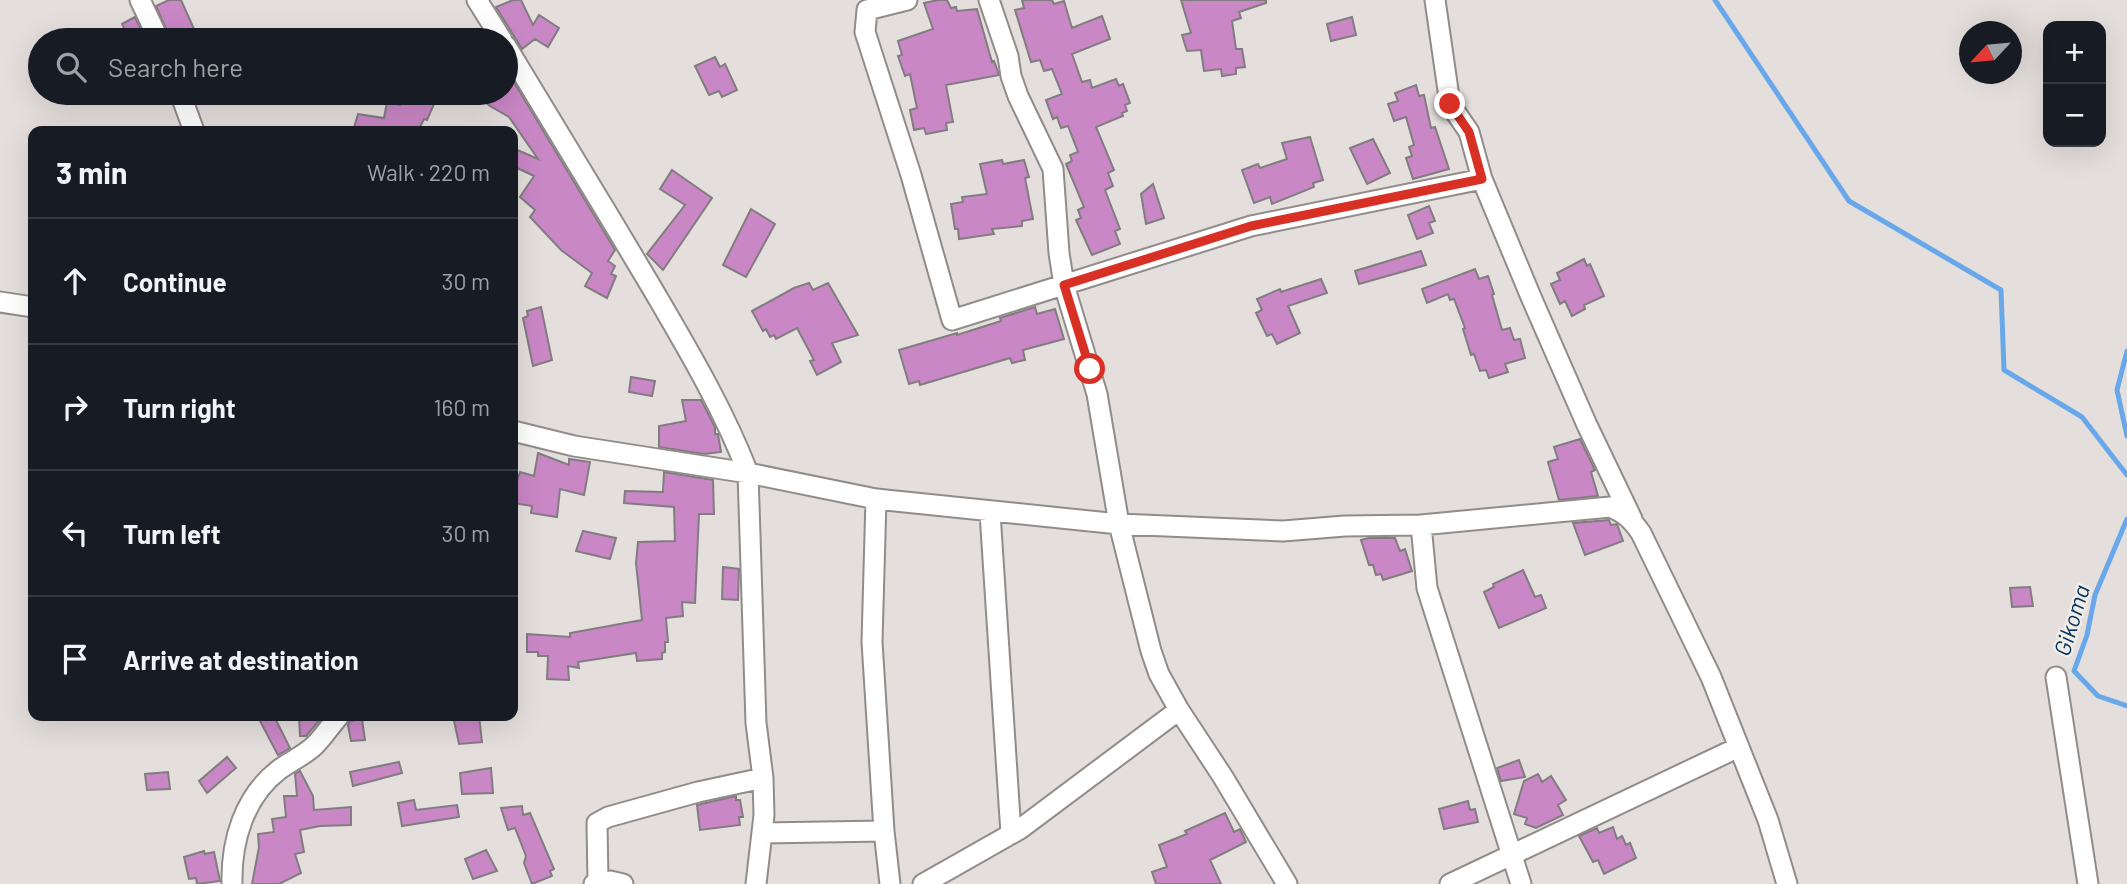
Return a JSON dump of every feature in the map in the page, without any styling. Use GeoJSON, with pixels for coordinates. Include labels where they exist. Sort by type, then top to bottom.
{"type":"FeatureCollection","features":[{"type":"Feature","properties":{"kind":"street"},"geometry":{"type":"LineString","coordinates":[[140,0],[153,28]]}},
{"type":"Feature","properties":{"kind":"street"},"geometry":{"type":"LineString","coordinates":[[477,0],[494,28]]}},
{"type":"Feature","properties":{"kind":"street"},"geometry":{"type":"LineString","coordinates":[[907,0],[867,10],[865,32],[911,175],[952,320],[1251,226],[1482,179]]}},
{"type":"Feature","properties":{"kind":"street"},"geometry":{"type":"LineString","coordinates":[[989,0],[1018,96],[1053,169],[1064,285],[1097,394],[1119,524],[1151,651],[1159,674],[1179,710],[1287,884]]}},
{"type":"Feature","properties":{"kind":"street"},"geometry":{"type":"LineString","coordinates":[[1435,0],[1450,104],[1469,132],[1482,179],[1587,425],[1711,677],[1768,820],[1787,884]]}},
{"type":"Feature","properties":{"kind":"street"},"geometry":{"type":"LineString","coordinates":[[518,66],[708,385],[748,473],[756,723],[763,778],[764,815],[756,884]]}},
{"type":"Feature","properties":{"kind":"street"},"geometry":{"type":"LineString","coordinates":[[184,105],[192,126]]}},
{"type":"Feature","properties":{"kind":"street"},"geometry":{"type":"LineString","coordinates":[[0,302],[28,306]]}},
{"type":"Feature","properties":{"kind":"street"},"geometry":{"type":"LineString","coordinates":[[518,432],[574,446],[748,473],[876,499],[990,513],[1119,524],[1283,531],[1345,526],[1422,525],[1610,507],[1632,520]]}},
{"type":"Feature","properties":{"kind":"street"},"geometry":{"type":"LineString","coordinates":[[876,499],[872,642],[890,884]]}},
{"type":"Feature","properties":{"kind":"street"},"geometry":{"type":"LineString","coordinates":[[990,513],[1011,834]]}},
{"type":"Feature","properties":{"kind":"street"},"geometry":{"type":"LineString","coordinates":[[1422,525],[1427,588],[1521,884]]}},
{"type":"Feature","properties":{"kind":"street"},"geometry":{"type":"LineString","coordinates":[[2056,677],[2088,884]]}},
{"type":"Feature","properties":{"kind":"street"},"geometry":{"type":"LineString","coordinates":[[923,884],[1011,834],[1179,710]]}},
{"type":"Feature","properties":{"kind":"street"},"geometry":{"type":"LineString","coordinates":[[232,884],[237,838],[245,810],[259,788],[316,744],[335,721]]}},
{"type":"Feature","properties":{"kind":"street"},"geometry":{"type":"LineString","coordinates":[[1450,884],[1739,747]]}},
{"type":"Feature","properties":{"kind":"street"},"geometry":{"type":"LineString","coordinates":[[623,884],[610,881],[596,883],[597,822],[698,792],[763,778]]}},
{"type":"Feature","properties":{"kind":"street"},"geometry":{"type":"LineString","coordinates":[[762,833],[884,831]]}},
{"type":"Feature","properties":{"kind":"building"},"geometry":{"type":"Polygon","coordinates":[[[169,0],[181,0],[194,28],[166,28],[156,6],[169,0]]]}},
{"type":"Feature","properties":{"kind":"building"},"geometry":{"type":"Polygon","coordinates":[[[513,0],[521,0],[533,25],[539,15],[559,28],[548,47],[535,39],[522,49],[518,43],[518,28],[509,28],[496,7],[513,0]]]}},
{"type":"Feature","properties":{"kind":"building"},"geometry":{"type":"Polygon","coordinates":[[[947,0],[951,8],[956,7],[957,11],[977,9],[992,62],[994,61],[999,75],[946,85],[953,122],[946,123],[947,130],[926,134],[924,128],[914,130],[910,110],[917,108],[910,74],[905,76],[898,56],[902,55],[898,41],[933,29],[924,3],[947,0]]]}},
{"type":"Feature","properties":{"kind":"building"},"geometry":{"type":"Polygon","coordinates":[[[1022,0],[1052,0],[1054,4],[1064,1],[1072,28],[1102,16],[1110,39],[1072,54],[1082,82],[1090,80],[1092,88],[1116,79],[1119,86],[1123,84],[1130,103],[1125,105],[1127,111],[1122,113],[1123,116],[1096,127],[1114,170],[1108,173],[1113,186],[1105,190],[1120,229],[1115,231],[1120,244],[1092,255],[1076,220],[1081,218],[1078,210],[1084,207],[1066,164],[1072,161],[1070,155],[1078,152],[1068,126],[1061,128],[1057,117],[1053,119],[1046,100],[1062,94],[1052,69],[1044,71],[1040,60],[1031,62],[1015,10],[1024,8],[1022,0]]]}},
{"type":"Feature","properties":{"kind":"building"},"geometry":{"type":"Polygon","coordinates":[[[1181,0],[1266,0],[1266,3],[1239,12],[1241,18],[1232,21],[1236,49],[1242,49],[1245,67],[1236,68],[1236,74],[1222,76],[1221,69],[1204,71],[1201,50],[1187,51],[1182,35],[1191,33],[1181,0]]]}},
{"type":"Feature","properties":{"kind":"building"},"geometry":{"type":"Polygon","coordinates":[[[135,17],[140,28],[124,28],[122,24],[135,17]]]}},
{"type":"Feature","properties":{"kind":"building"},"geometry":{"type":"Polygon","coordinates":[[[1352,17],[1356,35],[1331,41],[1327,24],[1352,17]]]}},
{"type":"Feature","properties":{"kind":"building"},"geometry":{"type":"Polygon","coordinates":[[[715,57],[720,67],[725,64],[737,90],[722,97],[719,91],[709,95],[695,66],[715,57]]]}},
{"type":"Feature","properties":{"kind":"building"},"geometry":{"type":"Polygon","coordinates":[[[1416,85],[1419,96],[1424,95],[1431,128],[1435,127],[1449,169],[1413,179],[1406,158],[1412,156],[1409,147],[1414,145],[1406,117],[1394,121],[1388,104],[1398,101],[1395,93],[1416,85]]]}},
{"type":"Feature","properties":{"kind":"building"},"geometry":{"type":"Polygon","coordinates":[[[518,89],[615,250],[608,261],[615,266],[611,274],[616,276],[607,298],[585,286],[592,273],[561,250],[530,217],[535,210],[520,197],[534,176],[518,168],[518,150],[538,159],[518,126],[490,106],[518,105],[518,89]]]}},
{"type":"Feature","properties":{"kind":"building"},"geometry":{"type":"Polygon","coordinates":[[[386,105],[434,105],[427,120],[424,119],[420,126],[354,126],[358,114],[384,118],[386,105]]]}},
{"type":"Feature","properties":{"kind":"building"},"geometry":{"type":"Polygon","coordinates":[[[1310,137],[1323,180],[1313,183],[1314,187],[1272,204],[1270,197],[1254,203],[1242,170],[1258,164],[1260,168],[1287,159],[1282,143],[1310,137]]]}},
{"type":"Feature","properties":{"kind":"building"},"geometry":{"type":"Polygon","coordinates":[[[1373,139],[1390,173],[1367,184],[1350,148],[1373,139]]]}},
{"type":"Feature","properties":{"kind":"building"},"geometry":{"type":"Polygon","coordinates":[[[1002,160],[1003,164],[1024,160],[1029,177],[1025,178],[1033,219],[1022,221],[1022,226],[992,229],[994,234],[959,239],[951,204],[963,202],[962,197],[987,194],[980,164],[1002,160]]]}},
{"type":"Feature","properties":{"kind":"building"},"geometry":{"type":"Polygon","coordinates":[[[672,170],[712,198],[663,270],[647,254],[685,205],[660,189],[672,170]]]}},
{"type":"Feature","properties":{"kind":"building"},"geometry":{"type":"Polygon","coordinates":[[[1153,184],[1164,218],[1146,224],[1141,194],[1153,184]]]}},
{"type":"Feature","properties":{"kind":"building"},"geometry":{"type":"Polygon","coordinates":[[[1429,206],[1435,221],[1429,223],[1433,233],[1417,239],[1408,215],[1429,206]]]}},
{"type":"Feature","properties":{"kind":"building"},"geometry":{"type":"Polygon","coordinates":[[[751,209],[775,224],[746,277],[723,265],[751,209]]]}},
{"type":"Feature","properties":{"kind":"building"},"geometry":{"type":"Polygon","coordinates":[[[1421,251],[1426,265],[1359,284],[1355,271],[1421,251]]]}},
{"type":"Feature","properties":{"kind":"building"},"geometry":{"type":"Polygon","coordinates":[[[1584,259],[1587,266],[1590,264],[1604,296],[1584,305],[1585,309],[1572,316],[1565,301],[1560,304],[1551,284],[1560,280],[1557,273],[1584,259]]]}},
{"type":"Feature","properties":{"kind":"building"},"geometry":{"type":"Polygon","coordinates":[[[1475,269],[1479,279],[1488,276],[1502,330],[1510,328],[1514,340],[1520,339],[1525,358],[1505,364],[1508,372],[1489,378],[1486,370],[1480,371],[1474,354],[1471,355],[1463,329],[1465,328],[1454,299],[1450,300],[1448,294],[1427,303],[1422,289],[1475,269]]]}},
{"type":"Feature","properties":{"kind":"building"},"geometry":{"type":"Polygon","coordinates":[[[1321,279],[1327,293],[1288,306],[1300,333],[1277,344],[1272,334],[1267,336],[1256,313],[1262,310],[1257,299],[1280,289],[1281,292],[1321,279]]]}},
{"type":"Feature","properties":{"kind":"building"},"geometry":{"type":"Polygon","coordinates":[[[809,283],[813,290],[828,283],[858,335],[832,343],[841,362],[817,375],[810,361],[814,360],[797,328],[776,339],[774,335],[770,337],[766,329],[763,331],[752,311],[794,288],[809,283]]]}},
{"type":"Feature","properties":{"kind":"building"},"geometry":{"type":"Polygon","coordinates":[[[541,307],[552,360],[533,366],[523,318],[528,316],[527,311],[541,307]]]}},
{"type":"Feature","properties":{"kind":"building"},"geometry":{"type":"Polygon","coordinates":[[[1035,307],[1037,314],[1055,309],[1064,339],[1023,350],[1025,360],[1012,363],[1010,358],[920,385],[919,381],[909,384],[899,350],[957,335],[1035,307]]]}},
{"type":"Feature","properties":{"kind":"building"},"geometry":{"type":"Polygon","coordinates":[[[631,377],[655,381],[652,396],[629,392],[631,377]]]}},
{"type":"Feature","properties":{"kind":"building"},"geometry":{"type":"Polygon","coordinates":[[[682,400],[701,400],[715,427],[715,434],[718,434],[721,452],[704,454],[659,447],[659,426],[686,421],[682,400]]]}},
{"type":"Feature","properties":{"kind":"building"},"geometry":{"type":"Polygon","coordinates":[[[1580,439],[1595,470],[1591,472],[1598,496],[1559,500],[1548,462],[1558,459],[1554,447],[1580,439]]]}},
{"type":"Feature","properties":{"kind":"building"},"geometry":{"type":"Polygon","coordinates":[[[538,453],[569,465],[569,459],[590,462],[584,495],[560,489],[557,517],[531,513],[532,506],[518,504],[520,472],[534,476],[538,453]]]}},
{"type":"Feature","properties":{"kind":"building"},"geometry":{"type":"Polygon","coordinates":[[[664,472],[713,480],[714,514],[699,514],[695,603],[682,602],[683,616],[666,618],[668,642],[665,642],[662,659],[637,661],[636,653],[578,662],[579,668],[568,666],[569,680],[547,679],[548,656],[527,652],[527,634],[570,637],[570,633],[642,620],[636,563],[638,542],[675,541],[674,507],[624,503],[625,491],[663,492],[664,472]]]}},
{"type":"Feature","properties":{"kind":"building"},"geometry":{"type":"Polygon","coordinates":[[[1609,520],[1611,525],[1617,524],[1623,541],[1585,555],[1573,523],[1609,520]]]}},
{"type":"Feature","properties":{"kind":"building"},"geometry":{"type":"Polygon","coordinates":[[[583,531],[616,538],[610,559],[576,551],[583,531]]]}},
{"type":"Feature","properties":{"kind":"building"},"geometry":{"type":"Polygon","coordinates":[[[1395,538],[1400,551],[1405,549],[1412,571],[1383,580],[1381,574],[1376,575],[1373,565],[1369,565],[1361,540],[1395,538]]]}},
{"type":"Feature","properties":{"kind":"building"},"geometry":{"type":"Polygon","coordinates":[[[723,567],[739,569],[738,600],[722,599],[723,567]]]}},
{"type":"Feature","properties":{"kind":"building"},"geometry":{"type":"Polygon","coordinates":[[[1523,570],[1535,597],[1541,595],[1546,608],[1499,628],[1484,592],[1494,587],[1493,584],[1523,570]]]}},
{"type":"Feature","properties":{"kind":"building"},"geometry":{"type":"Polygon","coordinates":[[[2030,587],[2033,606],[2012,607],[2010,588],[2030,587]]]}},
{"type":"Feature","properties":{"kind":"building"},"geometry":{"type":"Polygon","coordinates":[[[260,721],[276,721],[290,748],[278,755],[260,721]]]}},
{"type":"Feature","properties":{"kind":"building"},"geometry":{"type":"Polygon","coordinates":[[[299,721],[319,721],[306,736],[300,736],[299,721]]]}},
{"type":"Feature","properties":{"kind":"building"},"geometry":{"type":"Polygon","coordinates":[[[350,721],[362,721],[365,740],[351,741],[348,725],[350,721]]]}},
{"type":"Feature","properties":{"kind":"building"},"geometry":{"type":"Polygon","coordinates":[[[454,721],[480,721],[482,742],[459,744],[454,721]]]}},
{"type":"Feature","properties":{"kind":"building"},"geometry":{"type":"Polygon","coordinates":[[[227,757],[236,768],[207,793],[199,781],[227,757]]]}},
{"type":"Feature","properties":{"kind":"building"},"geometry":{"type":"Polygon","coordinates":[[[1519,760],[1525,777],[1501,781],[1497,768],[1519,760]]]}},
{"type":"Feature","properties":{"kind":"building"},"geometry":{"type":"Polygon","coordinates":[[[399,762],[402,773],[353,786],[350,772],[399,762]]]}},
{"type":"Feature","properties":{"kind":"building"},"geometry":{"type":"Polygon","coordinates":[[[491,768],[493,793],[462,794],[460,773],[491,768]]]}},
{"type":"Feature","properties":{"kind":"building"},"geometry":{"type":"Polygon","coordinates":[[[300,771],[313,796],[314,810],[351,807],[351,825],[300,830],[304,852],[295,854],[301,873],[279,884],[252,884],[259,847],[258,834],[274,832],[272,819],[286,817],[284,796],[297,796],[295,774],[300,771]]]}},
{"type":"Feature","properties":{"kind":"building"},"geometry":{"type":"Polygon","coordinates":[[[168,772],[170,789],[147,790],[145,774],[168,772]]]}},
{"type":"Feature","properties":{"kind":"building"},"geometry":{"type":"Polygon","coordinates":[[[1538,774],[1542,782],[1551,776],[1566,800],[1558,805],[1563,815],[1536,828],[1525,824],[1527,818],[1514,814],[1524,781],[1538,774]]]}},
{"type":"Feature","properties":{"kind":"building"},"geometry":{"type":"Polygon","coordinates":[[[736,796],[736,800],[740,800],[743,817],[739,817],[740,825],[700,830],[697,805],[736,796]]]}},
{"type":"Feature","properties":{"kind":"building"},"geometry":{"type":"Polygon","coordinates":[[[414,800],[416,810],[457,805],[459,817],[402,826],[398,803],[414,800]]]}},
{"type":"Feature","properties":{"kind":"building"},"geometry":{"type":"Polygon","coordinates":[[[1468,801],[1470,810],[1475,809],[1478,822],[1444,829],[1439,809],[1468,801]]]}},
{"type":"Feature","properties":{"kind":"building"},"geometry":{"type":"Polygon","coordinates":[[[522,806],[523,815],[530,813],[554,869],[550,871],[552,876],[532,884],[524,863],[526,856],[515,828],[508,830],[501,808],[522,806]]]}},
{"type":"Feature","properties":{"kind":"building"},"geometry":{"type":"Polygon","coordinates":[[[1225,813],[1234,832],[1240,829],[1246,842],[1210,860],[1221,884],[1156,884],[1152,872],[1167,867],[1159,845],[1187,834],[1185,831],[1225,813]]]}},
{"type":"Feature","properties":{"kind":"building"},"geometry":{"type":"Polygon","coordinates":[[[1613,827],[1617,839],[1622,836],[1626,845],[1630,843],[1636,858],[1604,874],[1598,860],[1593,862],[1579,836],[1597,828],[1599,833],[1613,827]]]}},
{"type":"Feature","properties":{"kind":"building"},"geometry":{"type":"Polygon","coordinates":[[[486,850],[497,871],[473,879],[465,859],[486,850]]]}},
{"type":"Feature","properties":{"kind":"building"},"geometry":{"type":"Polygon","coordinates":[[[204,851],[205,854],[214,852],[220,881],[197,884],[196,878],[189,879],[184,857],[204,851]]]}},
{"type":"Feature","properties":{"kind":"waterway"},"geometry":{"type":"LineString","coordinates":[[1715,0],[1849,201],[2001,290],[2004,370],[2082,417],[2127,475]]}},
{"type":"Feature","properties":{"kind":"waterway","name":"Gikoma"},"geometry":{"type":"LineString","coordinates":[[2127,351],[2117,390],[2127,436]]}},
{"type":"Feature","properties":{"kind":"waterway","name":"Gikoma"},"geometry":{"type":"LineString","coordinates":[[2127,519],[2095,595],[2087,635],[2074,671],[2098,696],[2127,706]]}},
{"type":"Feature","properties":{"kind":"route"},"geometry":{"type":"LineString","coordinates":[[1090,369],[1064,285],[1251,226],[1482,179],[1469,132],[1450,104]]}}]}
